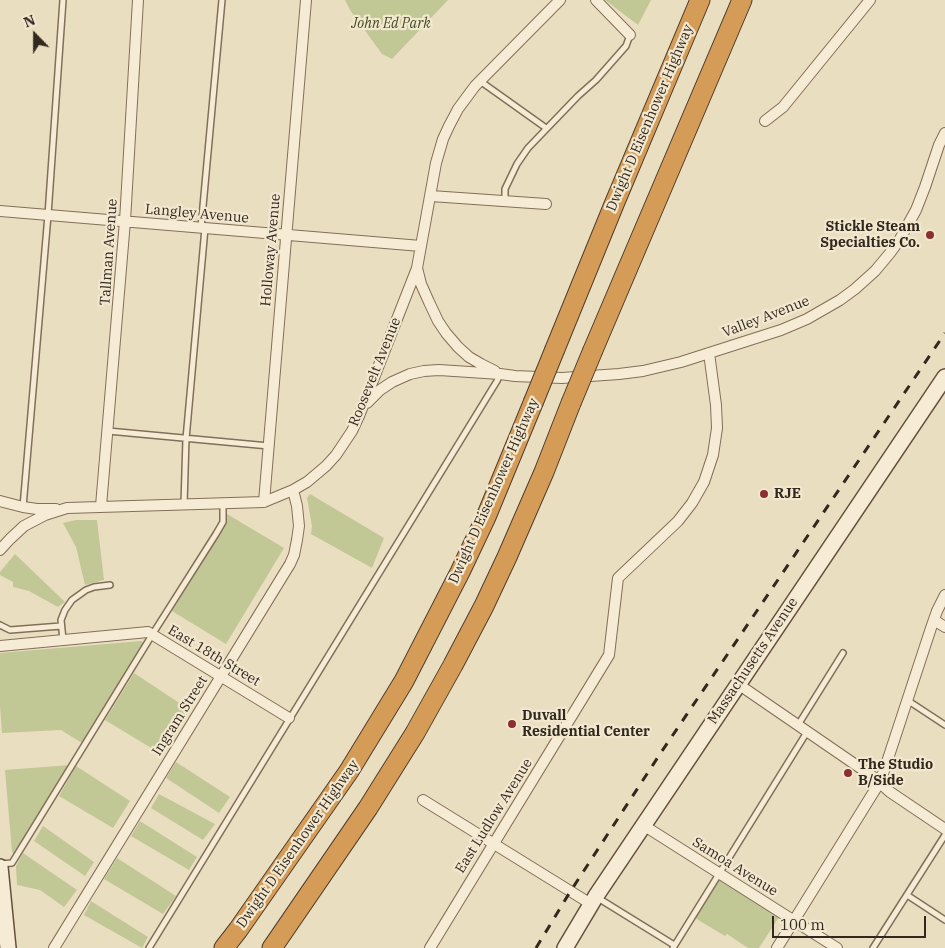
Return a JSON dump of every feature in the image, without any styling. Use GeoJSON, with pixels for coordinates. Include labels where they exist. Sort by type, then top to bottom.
{"type":"FeatureCollection","features":[{"type":"Feature","properties":{"kind":"highway","name":"Dwight D Eisenhower Highway"},"geometry":{"type":"LineString","coordinates":[[224,948],[350,771],[404,681],[460,572],[486,517],[618,193],[700,0]]}},
{"type":"Feature","properties":{"kind":"highway"},"geometry":{"type":"LineString","coordinates":[[272,948],[372,802],[415,733],[484,606],[544,472],[593,350],[742,0]]}},
{"type":"Feature","properties":{"kind":"street","name":"Tallman Avenue"},"geometry":{"type":"LineString","coordinates":[[101,506],[125,222],[138,0]]}},
{"type":"Feature","properties":{"kind":"street","name":"Holloway Avenue"},"geometry":{"type":"LineString","coordinates":[[264,502],[306,0]]}},
{"type":"Feature","properties":{"kind":"street","name":"Roosevelt Avenue"},"geometry":{"type":"LineString","coordinates":[[0,550],[24,526],[45,515],[67,508],[264,502],[307,482],[326,466],[352,431],[363,408],[417,268],[436,163],[445,135],[458,109],[480,81],[560,0]]}},
{"type":"Feature","properties":{"kind":"street"},"geometry":{"type":"LineString","coordinates":[[596,0],[630,35]]}},
{"type":"Feature","properties":{"kind":"street"},"geometry":{"type":"LineString","coordinates":[[765,121],[783,108],[870,0]]}},
{"type":"Feature","properties":{"kind":"street","name":"Valley Avenue"},"geometry":{"type":"LineString","coordinates":[[363,408],[380,390],[392,382],[410,374],[424,371],[438,370],[562,378],[605,376],[643,371],[681,362],[781,330],[807,319],[840,300],[862,283],[879,267],[890,253],[907,228],[923,194],[945,133]]}},
{"type":"Feature","properties":{"kind":"street"},"geometry":{"type":"LineString","coordinates":[[430,196],[546,204]]}},
{"type":"Feature","properties":{"kind":"street","name":"Langley Avenue"},"geometry":{"type":"LineString","coordinates":[[0,211],[421,246]]}},
{"type":"Feature","properties":{"kind":"street","name":"Valley Avenue"},"geometry":{"type":"LineString","coordinates":[[417,268],[421,284],[429,302],[446,333],[469,357],[500,374]]}},
{"type":"Feature","properties":{"kind":"street","name":"East Ludlow Avenue"},"geometry":{"type":"LineString","coordinates":[[430,948],[609,655],[618,578],[681,517],[692,503],[706,478],[713,455],[717,428],[709,353]]}},
{"type":"Feature","properties":{"kind":"street","name":"Massachusetts Avenue"},"geometry":{"type":"LineString","coordinates":[[564,948],[593,900],[945,376]]}},
{"type":"Feature","properties":{"kind":"street","name":"Ingram Street"},"geometry":{"type":"LineString","coordinates":[[54,948],[290,564],[294,555],[299,521],[293,490]]}},
{"type":"Feature","properties":{"kind":"street"},"geometry":{"type":"LineString","coordinates":[[0,501],[23,507],[67,508]]}},
{"type":"Feature","properties":{"kind":"street"},"geometry":{"type":"LineString","coordinates":[[776,948],[884,771],[934,620],[945,595]]}},
{"type":"Feature","properties":{"kind":"street"},"geometry":{"type":"LineString","coordinates":[[934,620],[945,627]]}},
{"type":"Feature","properties":{"kind":"street","name":"East 18th Street"},"geometry":{"type":"LineString","coordinates":[[0,646],[148,632],[289,718]]}},
{"type":"Feature","properties":{"kind":"street"},"geometry":{"type":"LineString","coordinates":[[738,684],[879,781],[889,791],[945,828]]}},
{"type":"Feature","properties":{"kind":"street"},"geometry":{"type":"LineString","coordinates":[[424,800],[493,844],[593,900]]}},
{"type":"Feature","properties":{"kind":"street","name":"Samoa Avenue"},"geometry":{"type":"LineString","coordinates":[[643,825],[837,948]]}},
{"type":"Feature","properties":{"kind":"street"},"geometry":{"type":"LineString","coordinates":[[0,866],[8,948]]}},
{"type":"Feature","properties":{"kind":"lane"},"geometry":{"type":"LineString","coordinates":[[23,507],[48,215],[63,0]]}},
{"type":"Feature","properties":{"kind":"lane"},"geometry":{"type":"LineString","coordinates":[[184,504],[186,439],[222,0]]}},
{"type":"Feature","properties":{"kind":"lane"},"geometry":{"type":"LineString","coordinates":[[505,202],[506,188],[517,164],[528,148],[607,68],[626,46],[630,35]]}},
{"type":"Feature","properties":{"kind":"lane"},"geometry":{"type":"LineString","coordinates":[[480,81],[546,128]]}},
{"type":"Feature","properties":{"kind":"lane"},"geometry":{"type":"LineString","coordinates":[[149,948],[500,374]]}},
{"type":"Feature","properties":{"kind":"lane"},"geometry":{"type":"LineString","coordinates":[[108,431],[268,446]]}},
{"type":"Feature","properties":{"kind":"lane"},"geometry":{"type":"LineString","coordinates":[[0,866],[12,863],[223,522],[223,503]]}},
{"type":"Feature","properties":{"kind":"lane"},"geometry":{"type":"LineString","coordinates":[[63,640],[61,620],[72,600],[86,590],[110,585]]}},
{"type":"Feature","properties":{"kind":"lane"},"geometry":{"type":"LineString","coordinates":[[0,625],[10,630],[61,626]]}},
{"type":"Feature","properties":{"kind":"lane"},"geometry":{"type":"LineString","coordinates":[[798,726],[843,653]]}},
{"type":"Feature","properties":{"kind":"lane"},"geometry":{"type":"LineString","coordinates":[[907,699],[945,725]]}},
{"type":"Feature","properties":{"kind":"lane"},"geometry":{"type":"LineString","coordinates":[[593,900],[674,947],[807,732]]}},
{"type":"Feature","properties":{"kind":"lane"},"geometry":{"type":"LineString","coordinates":[[873,948],[945,835]]}},
{"type":"Feature","properties":{"kind":"lane"},"geometry":{"type":"LineString","coordinates":[[906,895],[945,920]]}},
{"type":"Feature","properties":{"kind":"green space","name":"John Ed Park"},"geometry":{"type":"Polygon","coordinates":[[[345,0],[448,0],[392,59],[382,54],[350,10],[345,0]]]}},
{"type":"Feature","properties":{"kind":"green space"},"geometry":{"type":"Polygon","coordinates":[[[605,0],[651,0],[638,25],[605,0]]]}},
{"type":"Feature","properties":{"kind":"green space"},"geometry":{"type":"Polygon","coordinates":[[[310,494],[384,538],[372,568],[311,534],[312,526],[307,498],[310,494]]]}},
{"type":"Feature","properties":{"kind":"green space"},"geometry":{"type":"Polygon","coordinates":[[[227,514],[284,548],[226,644],[172,611],[227,522],[227,514]]]}},
{"type":"Feature","properties":{"kind":"green space"},"geometry":{"type":"Polygon","coordinates":[[[76,520],[97,520],[104,580],[85,585],[76,547],[63,523],[76,520]]]}},
{"type":"Feature","properties":{"kind":"green space"},"geometry":{"type":"Polygon","coordinates":[[[15,554],[65,602],[58,607],[29,591],[13,587],[13,582],[0,575],[0,572],[15,554]]]}},
{"type":"Feature","properties":{"kind":"green space"},"geometry":{"type":"Polygon","coordinates":[[[141,641],[144,643],[82,743],[61,730],[2,733],[0,653],[141,641]]]}},
{"type":"Feature","properties":{"kind":"green space"},"geometry":{"type":"Polygon","coordinates":[[[134,673],[190,710],[161,754],[105,720],[134,673]]]}},
{"type":"Feature","properties":{"kind":"green space"},"geometry":{"type":"Polygon","coordinates":[[[176,762],[230,797],[219,813],[166,778],[176,762]]]}},
{"type":"Feature","properties":{"kind":"green space"},"geometry":{"type":"Polygon","coordinates":[[[70,765],[14,854],[12,852],[5,770],[70,765]]]}},
{"type":"Feature","properties":{"kind":"green space"},"geometry":{"type":"Polygon","coordinates":[[[76,766],[130,801],[113,828],[59,796],[76,766]]]}},
{"type":"Feature","properties":{"kind":"green space"},"geometry":{"type":"Polygon","coordinates":[[[159,794],[215,824],[203,840],[151,808],[159,794]]]}},
{"type":"Feature","properties":{"kind":"green space"},"geometry":{"type":"Polygon","coordinates":[[[140,821],[197,857],[189,870],[131,836],[140,821]]]}},
{"type":"Feature","properties":{"kind":"green space"},"geometry":{"type":"Polygon","coordinates":[[[43,826],[94,862],[85,876],[34,841],[43,826]]]}},
{"type":"Feature","properties":{"kind":"green space"},"geometry":{"type":"Polygon","coordinates":[[[23,853],[77,890],[64,907],[40,890],[17,885],[16,866],[23,853]]]}},
{"type":"Feature","properties":{"kind":"green space"},"geometry":{"type":"Polygon","coordinates":[[[117,858],[176,896],[163,914],[104,879],[117,858]]]}},
{"type":"Feature","properties":{"kind":"green space"},"geometry":{"type":"Polygon","coordinates":[[[721,880],[779,917],[759,948],[748,948],[727,934],[725,936],[695,918],[721,880]]]}},
{"type":"Feature","properties":{"kind":"green space"},"geometry":{"type":"Polygon","coordinates":[[[91,901],[148,937],[142,948],[84,915],[91,901]]]}},
{"type":"Feature","properties":{"kind":"railway"},"geometry":{"type":"LineString","coordinates":[[536,948],[570,892],[660,754],[945,333]]}},
{"type":"Feature","properties":{"kind":"place","name":"Stickle Steam Specialties Co."},"geometry":{"type":"Point","coordinates":[930,235]}},
{"type":"Feature","properties":{"kind":"place","name":"RJE"},"geometry":{"type":"Point","coordinates":[764,494]}},
{"type":"Feature","properties":{"kind":"place","name":"Duvall Residential Center"},"geometry":{"type":"Point","coordinates":[512,724]}},
{"type":"Feature","properties":{"kind":"place","name":"The Studio B/Side"},"geometry":{"type":"Point","coordinates":[848,773]}}]}
